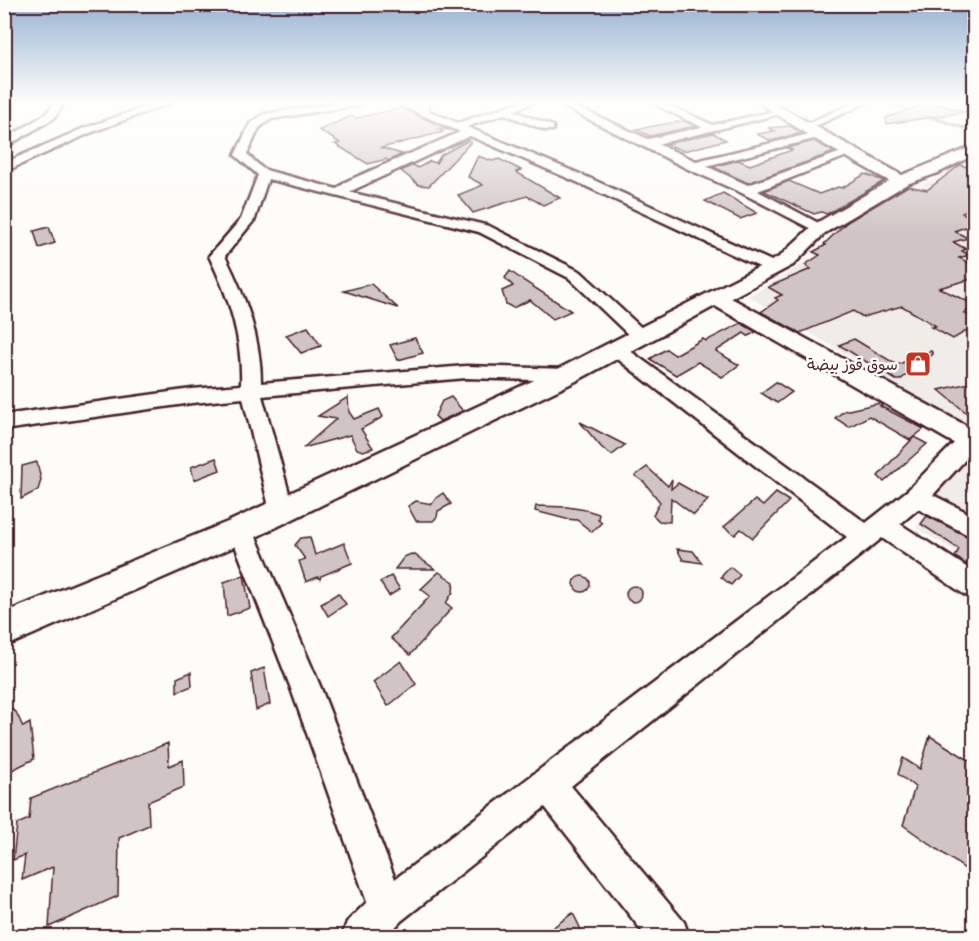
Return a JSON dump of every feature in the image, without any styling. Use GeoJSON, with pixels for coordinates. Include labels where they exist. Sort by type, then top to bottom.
{"type":"FeatureCollection","features":[{"type":"Feature","properties":{"kind":"main road"},"geometry":{"type":"LineString","coordinates":[[839,146],[901,181]]}},
{"type":"Feature","properties":{"kind":"main road"},"geometry":{"type":"LineString","coordinates":[[4,630],[241,530],[567,375],[774,268],[786,261],[819,229],[901,181],[932,170],[975,150]]}},
{"type":"Feature","properties":{"kind":"main road"},"geometry":{"type":"LineString","coordinates":[[716,298],[972,441]]}},
{"type":"Feature","properties":{"kind":"street"},"geometry":{"type":"LineString","coordinates":[[4,168],[53,146]]}},
{"type":"Feature","properties":{"kind":"street"},"geometry":{"type":"LineString","coordinates":[[245,146],[241,155],[258,171],[265,174],[484,229],[575,275],[640,336]]}},
{"type":"Feature","properties":{"kind":"street"},"geometry":{"type":"LineString","coordinates":[[339,193],[352,183],[442,146]]}},
{"type":"Feature","properties":{"kind":"street"},"geometry":{"type":"LineString","coordinates":[[502,146],[583,180],[774,268]]}},
{"type":"Feature","properties":{"kind":"street"},"geometry":{"type":"LineString","coordinates":[[653,146],[747,190],[819,229]]}},
{"type":"Feature","properties":{"kind":"street"},"geometry":{"type":"LineString","coordinates":[[692,166],[760,146]]}},
{"type":"Feature","properties":{"kind":"street"},"geometry":{"type":"LineString","coordinates":[[747,190],[851,152]]}},
{"type":"Feature","properties":{"kind":"street"},"geometry":{"type":"LineString","coordinates":[[265,174],[247,221],[222,245],[217,256],[242,312],[252,375],[251,392],[282,511]]}},
{"type":"Feature","properties":{"kind":"street"},"geometry":{"type":"LineString","coordinates":[[616,349],[873,531],[975,586]]}},
{"type":"Feature","properties":{"kind":"street"},"geometry":{"type":"LineString","coordinates":[[4,423],[192,396],[251,392],[332,382],[466,372],[567,375]]}},
{"type":"Feature","properties":{"kind":"street"},"geometry":{"type":"LineString","coordinates":[[361,936],[388,908],[873,531],[916,496],[972,441]]}},
{"type":"Feature","properties":{"kind":"street"},"geometry":{"type":"LineString","coordinates":[[916,496],[975,528]]}},
{"type":"Feature","properties":{"kind":"street"},"geometry":{"type":"LineString","coordinates":[[241,530],[305,686],[388,908]]}},
{"type":"Feature","properties":{"kind":"street"},"geometry":{"type":"LineString","coordinates":[[547,783],[670,936]]}},
{"type":"Feature","properties":{"kind":"shaded area","name":"سوق قوز بيضة"},"geometry":{"type":"Polygon","coordinates":[[[974,159],[974,431],[748,296],[776,281],[919,186],[974,159]]]}},
{"type":"Feature","properties":{"kind":"shaded area"},"geometry":{"type":"Polygon","coordinates":[[[974,431],[974,563],[916,528],[974,431]]]}},
{"type":"Feature","properties":{"kind":"building"},"geometry":{"type":"Polygon","coordinates":[[[338,146],[389,146],[381,148],[402,154],[388,161],[386,159],[368,164],[338,146]]]}},
{"type":"Feature","properties":{"kind":"building"},"geometry":{"type":"Polygon","coordinates":[[[458,146],[467,146],[429,186],[419,185],[401,171],[413,165],[418,168],[430,161],[436,163],[441,155],[458,146]]]}},
{"type":"Feature","properties":{"kind":"building"},"geometry":{"type":"Polygon","coordinates":[[[671,146],[703,146],[684,151],[671,146]]]}},
{"type":"Feature","properties":{"kind":"building"},"geometry":{"type":"Polygon","coordinates":[[[823,146],[834,152],[748,183],[713,167],[738,160],[750,165],[792,150],[787,148],[823,146]]]}},
{"type":"Feature","properties":{"kind":"building"},"geometry":{"type":"Polygon","coordinates":[[[478,156],[492,161],[499,159],[521,170],[516,172],[560,198],[543,205],[527,196],[473,213],[458,195],[483,185],[468,177],[478,156]]]}},
{"type":"Feature","properties":{"kind":"building"},"geometry":{"type":"Polygon","coordinates":[[[960,165],[975,169],[975,201],[968,204],[972,206],[962,213],[975,218],[975,224],[954,231],[968,238],[953,242],[966,249],[962,251],[969,255],[959,258],[975,266],[975,278],[939,288],[975,305],[964,313],[975,318],[975,326],[953,339],[931,327],[936,326],[902,306],[863,317],[853,311],[800,333],[761,312],[778,300],[775,298],[782,295],[768,287],[811,269],[805,265],[820,255],[813,252],[826,245],[824,244],[847,222],[908,186],[927,190],[960,165]]]}},
{"type":"Feature","properties":{"kind":"building"},"geometry":{"type":"Polygon","coordinates":[[[865,174],[884,181],[827,214],[821,212],[814,214],[764,191],[789,181],[819,194],[838,187],[842,188],[865,174]]]}},
{"type":"Feature","properties":{"kind":"building"},"geometry":{"type":"Polygon","coordinates":[[[723,193],[757,213],[740,219],[705,201],[723,193]]]}},
{"type":"Feature","properties":{"kind":"building"},"geometry":{"type":"Polygon","coordinates":[[[49,227],[55,243],[39,248],[34,231],[49,227]]]}},
{"type":"Feature","properties":{"kind":"building"},"geometry":{"type":"Polygon","coordinates":[[[510,271],[571,311],[553,319],[530,300],[513,308],[506,304],[502,291],[513,286],[505,278],[510,271]]]}},
{"type":"Feature","properties":{"kind":"building"},"geometry":{"type":"Polygon","coordinates":[[[371,284],[398,308],[344,291],[371,284]]]}},
{"type":"Feature","properties":{"kind":"building"},"geometry":{"type":"Polygon","coordinates":[[[741,323],[756,332],[748,336],[744,333],[716,351],[739,365],[722,377],[698,362],[676,375],[650,359],[666,349],[675,355],[703,339],[706,341],[741,323]]]}},
{"type":"Feature","properties":{"kind":"building"},"geometry":{"type":"Polygon","coordinates":[[[308,327],[321,346],[301,353],[286,335],[308,327]]]}},
{"type":"Feature","properties":{"kind":"building"},"geometry":{"type":"Polygon","coordinates":[[[415,338],[423,353],[398,360],[390,345],[415,338]]]}},
{"type":"Feature","properties":{"kind":"building"},"geometry":{"type":"Polygon","coordinates":[[[854,339],[897,365],[931,351],[933,354],[900,380],[896,380],[839,345],[854,339]]]}},
{"type":"Feature","properties":{"kind":"building"},"geometry":{"type":"Polygon","coordinates":[[[776,382],[792,392],[777,403],[761,393],[776,382]]]}},
{"type":"Feature","properties":{"kind":"building"},"geometry":{"type":"Polygon","coordinates":[[[969,383],[975,387],[975,420],[939,390],[969,383]]]}},
{"type":"Feature","properties":{"kind":"building"},"geometry":{"type":"Polygon","coordinates":[[[348,397],[349,412],[354,419],[379,409],[383,417],[361,429],[373,448],[363,451],[357,449],[350,435],[303,448],[336,419],[318,416],[348,397]]]}},
{"type":"Feature","properties":{"kind":"building"},"geometry":{"type":"Polygon","coordinates":[[[451,397],[463,411],[440,421],[435,416],[442,401],[451,397]]]}},
{"type":"Feature","properties":{"kind":"building"},"geometry":{"type":"Polygon","coordinates":[[[880,403],[882,405],[880,406],[924,429],[910,440],[869,416],[849,427],[835,418],[844,411],[880,403]]]}},
{"type":"Feature","properties":{"kind":"building"},"geometry":{"type":"Polygon","coordinates":[[[580,422],[625,445],[612,455],[602,448],[580,422]]]}},
{"type":"Feature","properties":{"kind":"building"},"geometry":{"type":"Polygon","coordinates":[[[914,437],[927,444],[884,482],[878,476],[914,437]]]}},
{"type":"Feature","properties":{"kind":"building"},"geometry":{"type":"Polygon","coordinates":[[[216,458],[220,470],[194,480],[191,467],[216,458]]]}},
{"type":"Feature","properties":{"kind":"building"},"geometry":{"type":"Polygon","coordinates":[[[37,462],[41,480],[38,490],[21,499],[22,466],[37,462]]]}},
{"type":"Feature","properties":{"kind":"building"},"geometry":{"type":"Polygon","coordinates":[[[647,467],[668,486],[672,479],[671,489],[678,483],[708,500],[694,515],[671,498],[670,522],[659,521],[653,515],[660,502],[644,482],[635,476],[647,467]]]}},
{"type":"Feature","properties":{"kind":"building"},"geometry":{"type":"Polygon","coordinates":[[[443,493],[451,504],[438,511],[433,521],[416,521],[408,506],[416,501],[432,504],[443,493]]]}},
{"type":"Feature","properties":{"kind":"building"},"geometry":{"type":"Polygon","coordinates":[[[776,493],[789,501],[753,538],[741,529],[735,535],[724,527],[755,500],[763,506],[776,493]]]}},
{"type":"Feature","properties":{"kind":"building"},"geometry":{"type":"Polygon","coordinates":[[[536,506],[586,510],[599,514],[598,519],[602,522],[592,532],[577,520],[535,511],[536,506]]]}},
{"type":"Feature","properties":{"kind":"building"},"geometry":{"type":"Polygon","coordinates":[[[927,516],[975,540],[975,570],[955,557],[959,549],[921,524],[927,516]]]}},
{"type":"Feature","properties":{"kind":"building"},"geometry":{"type":"Polygon","coordinates":[[[310,537],[315,555],[344,543],[352,563],[321,576],[320,579],[318,577],[306,582],[299,561],[305,559],[295,545],[301,538],[310,537]]]}},
{"type":"Feature","properties":{"kind":"building"},"geometry":{"type":"Polygon","coordinates":[[[677,549],[693,551],[702,563],[683,560],[677,549]]]}},
{"type":"Feature","properties":{"kind":"building"},"geometry":{"type":"Polygon","coordinates":[[[411,554],[435,569],[395,569],[404,557],[411,554]]]}},
{"type":"Feature","properties":{"kind":"building"},"geometry":{"type":"Polygon","coordinates":[[[730,567],[740,575],[731,585],[721,577],[730,567]]]}},
{"type":"Feature","properties":{"kind":"building"},"geometry":{"type":"Polygon","coordinates":[[[439,572],[454,582],[453,592],[446,603],[452,608],[410,655],[391,638],[430,596],[421,589],[439,572]]]}},
{"type":"Feature","properties":{"kind":"building"},"geometry":{"type":"Polygon","coordinates":[[[244,575],[250,608],[227,616],[224,582],[244,575]]]}},
{"type":"Feature","properties":{"kind":"building"},"geometry":{"type":"Polygon","coordinates":[[[391,576],[400,589],[389,596],[380,582],[391,576]]]}},
{"type":"Feature","properties":{"kind":"building"},"geometry":{"type":"Polygon","coordinates":[[[582,576],[588,578],[590,584],[588,590],[582,592],[576,590],[574,584],[576,578],[582,576]]]}},
{"type":"Feature","properties":{"kind":"building"},"geometry":{"type":"Polygon","coordinates":[[[631,586],[637,586],[642,594],[640,600],[631,602],[626,597],[626,591],[631,586]]]}},
{"type":"Feature","properties":{"kind":"building"},"geometry":{"type":"Polygon","coordinates":[[[338,593],[346,604],[328,616],[321,604],[338,593]]]}},
{"type":"Feature","properties":{"kind":"building"},"geometry":{"type":"Polygon","coordinates":[[[401,661],[416,684],[388,706],[373,682],[401,661]]]}},
{"type":"Feature","properties":{"kind":"building"},"geometry":{"type":"Polygon","coordinates":[[[264,668],[270,704],[256,710],[251,673],[264,668]]]}},
{"type":"Feature","properties":{"kind":"building"},"geometry":{"type":"Polygon","coordinates":[[[191,672],[192,686],[177,692],[177,678],[191,672]]]}},
{"type":"Feature","properties":{"kind":"building"},"geometry":{"type":"Polygon","coordinates":[[[4,705],[16,712],[23,727],[30,723],[34,759],[4,774],[4,705]]]}},
{"type":"Feature","properties":{"kind":"building"},"geometry":{"type":"Polygon","coordinates":[[[930,736],[975,764],[975,876],[903,825],[915,787],[898,774],[903,758],[920,769],[930,736]]]}},
{"type":"Feature","properties":{"kind":"building"},"geometry":{"type":"Polygon","coordinates":[[[168,743],[169,766],[183,760],[184,787],[148,802],[149,825],[119,838],[118,896],[49,927],[53,867],[22,880],[25,855],[13,860],[17,824],[29,819],[31,798],[168,743]]]}},
{"type":"Feature","properties":{"kind":"building"},"geometry":{"type":"Polygon","coordinates":[[[573,913],[584,936],[541,936],[573,913]]]}},
{"type":"Feature","properties":{"kind":"place","name":"سوق قوز بيضة"},"geometry":{"type":"Point","coordinates":[918,364]}}]}
